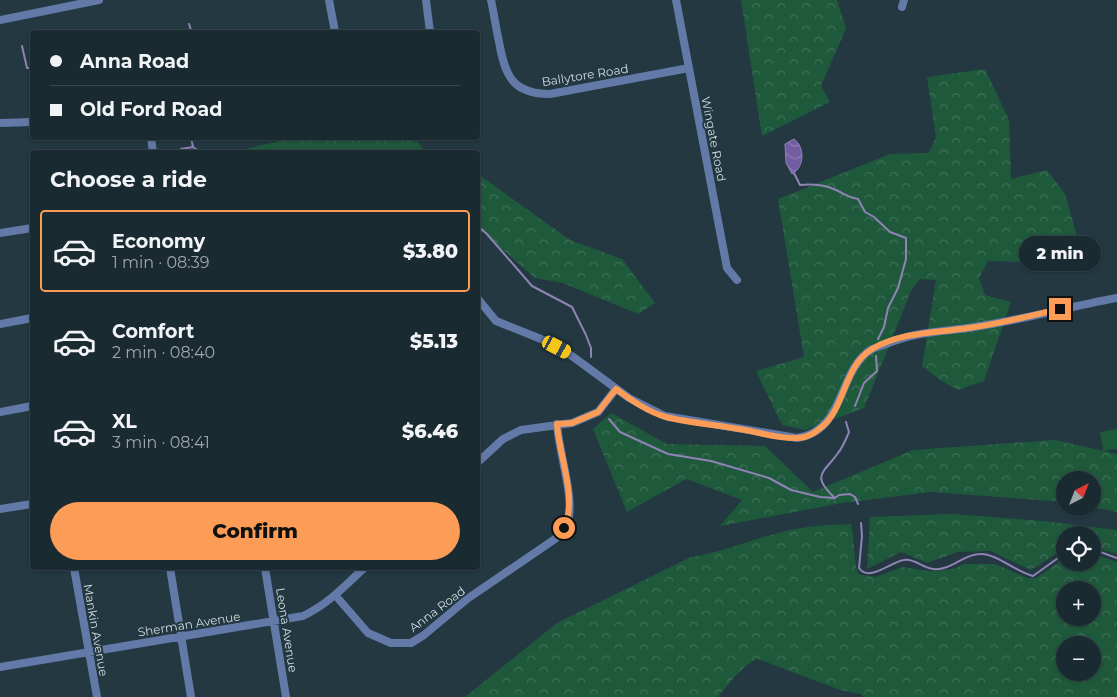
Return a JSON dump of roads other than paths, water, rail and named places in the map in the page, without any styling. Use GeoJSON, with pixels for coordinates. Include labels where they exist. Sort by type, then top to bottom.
{"type":"FeatureCollection","features":[{"type":"Feature","properties":{"kind":"street"},"geometry":{"type":"LineString","coordinates":[[0,20],[100,0]]}},
{"type":"Feature","properties":{"kind":"street"},"geometry":{"type":"LineString","coordinates":[[329,0],[335,30]]}},
{"type":"Feature","properties":{"kind":"street"},"geometry":{"type":"LineString","coordinates":[[426,0],[430,30]]}},
{"type":"Feature","properties":{"kind":"street","name":"Ballytore Road"},"geometry":{"type":"LineString","coordinates":[[491,0],[503,66],[512,82],[527,91],[536,94],[550,94],[689,68]]}},
{"type":"Feature","properties":{"kind":"street","name":"Wingate Road"},"geometry":{"type":"LineString","coordinates":[[676,0],[727,268],[736,280]]}},
{"type":"Feature","properties":{"kind":"street"},"geometry":{"type":"LineString","coordinates":[[0,123],[30,122]]}},
{"type":"Feature","properties":{"kind":"street"},"geometry":{"type":"LineString","coordinates":[[0,233],[30,228]]}},
{"type":"Feature","properties":{"kind":"street"},"geometry":{"type":"LineString","coordinates":[[480,301],[496,320],[541,339],[572,356],[636,402],[665,416],[796,438],[809,436],[825,424],[857,365],[873,349],[902,337],[968,328],[1117,298]]}},
{"type":"Feature","properties":{"kind":"street"},"geometry":{"type":"LineString","coordinates":[[0,324],[30,318]]}},
{"type":"Feature","properties":{"kind":"street"},"geometry":{"type":"LineString","coordinates":[[480,460],[503,439],[521,430],[572,423],[598,412],[616,389]]}},
{"type":"Feature","properties":{"kind":"street"},"geometry":{"type":"LineString","coordinates":[[0,412],[30,406]]}},
{"type":"Feature","properties":{"kind":"street","name":"Anna Road"},"geometry":{"type":"LineString","coordinates":[[336,596],[368,633],[391,643],[411,642],[424,635],[470,598],[555,539],[564,528],[568,518],[570,503],[557,424]]}},
{"type":"Feature","properties":{"kind":"street"},"geometry":{"type":"LineString","coordinates":[[0,509],[30,504]]}},
{"type":"Feature","properties":{"kind":"street","name":"Mankin Avenue"},"geometry":{"type":"LineString","coordinates":[[74,570],[97,697]]}},
{"type":"Feature","properties":{"kind":"street"},"geometry":{"type":"LineString","coordinates":[[170,570],[191,697]]}},
{"type":"Feature","properties":{"kind":"street","name":"Leona Avenue"},"geometry":{"type":"LineString","coordinates":[[265,570],[286,697]]}},
{"type":"Feature","properties":{"kind":"street","name":"Sherman Avenue"},"geometry":{"type":"LineString","coordinates":[[0,667],[303,616],[318,609],[336,596],[362,570]]}},
{"type":"Feature","properties":{"kind":"water"},"geometry":{"type":"Polygon","coordinates":[[[794,139],[800,147],[802,157],[799,167],[792,174],[786,163],[785,144],[794,139]]]}},
{"type":"Feature","properties":{"kind":"waterway"},"geometry":{"type":"LineString","coordinates":[[189,24],[191,30]]}},
{"type":"Feature","properties":{"kind":"waterway"},"geometry":{"type":"LineString","coordinates":[[22,46],[27,68],[30,68]]}},
{"type":"Feature","properties":{"kind":"waterway"},"geometry":{"type":"LineString","coordinates":[[191,140],[193,147],[197,150]]}},
{"type":"Feature","properties":{"kind":"waterway"},"geometry":{"type":"LineString","coordinates":[[181,149],[193,147]]}},
{"type":"Feature","properties":{"kind":"waterway"},"geometry":{"type":"LineString","coordinates":[[794,173],[800,185],[827,187],[858,199],[865,212],[874,217],[890,232],[906,238],[906,259],[898,288],[888,308],[884,327],[878,339]]}},
{"type":"Feature","properties":{"kind":"waterway"},"geometry":{"type":"LineString","coordinates":[[480,228],[532,286],[572,307],[591,348],[591,357]]}},
{"type":"Feature","properties":{"kind":"waterway"},"geometry":{"type":"LineString","coordinates":[[855,406],[864,383],[877,371],[876,356]]}},
{"type":"Feature","properties":{"kind":"waterway"},"geometry":{"type":"LineString","coordinates":[[609,419],[620,432],[668,454],[711,461],[769,478],[791,490],[820,497],[835,498]]}},
{"type":"Feature","properties":{"kind":"waterway"},"geometry":{"type":"LineString","coordinates":[[835,498],[827,490],[821,479],[824,470],[840,451],[846,440],[849,432],[846,422]]}},
{"type":"Feature","properties":{"kind":"waterway"},"geometry":{"type":"LineString","coordinates":[[835,498],[839,495],[850,494],[855,497],[858,504]]}},
{"type":"Feature","properties":{"kind":"waterway"},"geometry":{"type":"LineString","coordinates":[[861,523],[862,536],[859,568],[863,572],[869,573],[881,570],[904,560],[933,569],[946,568],[968,557],[986,554],[1033,576],[1056,559]]}},
{"type":"Feature","properties":{"kind":"waterway"},"geometry":{"type":"LineString","coordinates":[[1101,552],[1117,558]]}}]}
